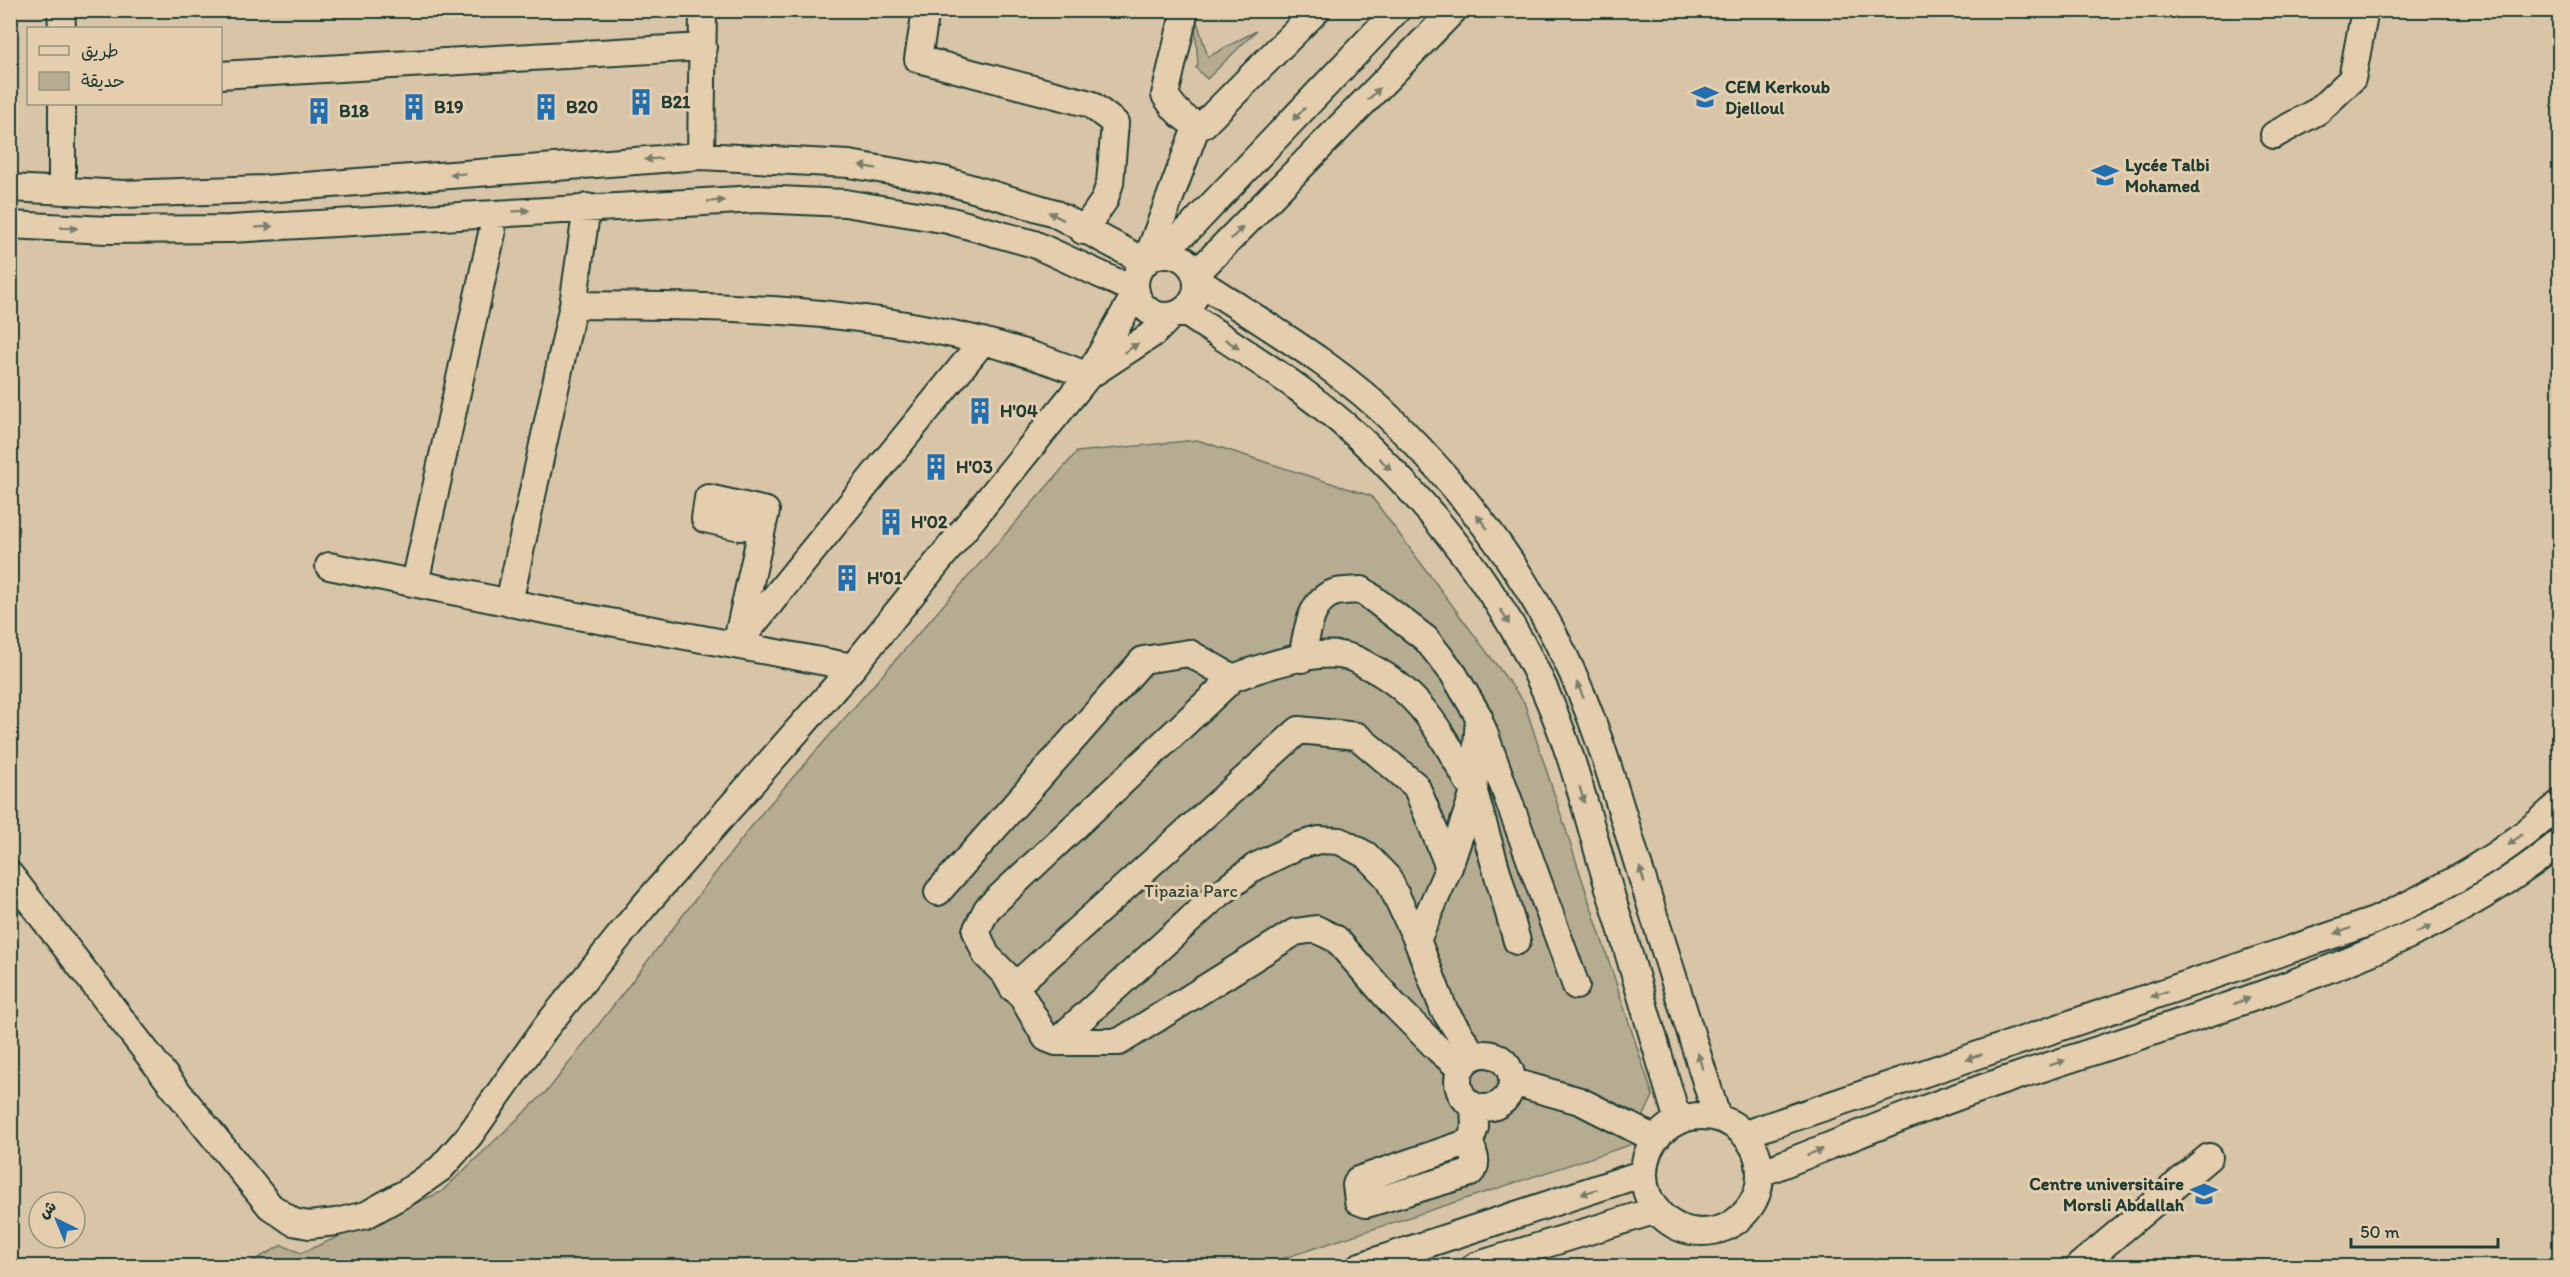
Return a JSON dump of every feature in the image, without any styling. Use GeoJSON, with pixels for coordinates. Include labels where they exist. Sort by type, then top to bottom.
{"type":"FeatureCollection","features":[{"type":"Feature","properties":{"kind":"street"},"geometry":{"type":"LineString","coordinates":[[62,10],[62,27]]}},
{"type":"Feature","properties":{"kind":"street"},"geometry":{"type":"LineString","coordinates":[[701,156],[703,10]]}},
{"type":"Feature","properties":{"kind":"street"},"geometry":{"type":"LineString","coordinates":[[926,10],[918,58],[1090,104],[1115,123],[1110,183],[1104,201],[1083,231]]}},
{"type":"Feature","properties":{"kind":"street"},"geometry":{"type":"LineString","coordinates":[[1185,10],[1165,95],[1175,111],[1197,125],[1203,125],[1317,10]]}},
{"type":"Feature","properties":{"kind":"street"},"geometry":{"type":"LineString","coordinates":[[10,875],[270,1206],[293,1222],[309,1225],[366,1215],[407,1192],[441,1168],[469,1136],[546,1027],[643,907],[853,667],[1088,376],[1136,292],[1139,270],[1190,229],[1397,10]]}},
{"type":"Feature","properties":{"kind":"street"},"geometry":{"type":"LineString","coordinates":[[1196,277],[1454,10]]}},
{"type":"Feature","properties":{"kind":"street"},"geometry":{"type":"LineString","coordinates":[[2274,135],[2318,111],[2352,79],[2365,10]]}},
{"type":"Feature","properties":{"kind":"street"},"geometry":{"type":"LineString","coordinates":[[222,75],[703,47]]}},
{"type":"Feature","properties":{"kind":"street"},"geometry":{"type":"LineString","coordinates":[[62,105],[62,191]]}},
{"type":"Feature","properties":{"kind":"street"},"geometry":{"type":"LineString","coordinates":[[1150,259],[1197,125]]}},
{"type":"Feature","properties":{"kind":"street"},"geometry":{"type":"LineString","coordinates":[[10,188],[124,194],[265,189],[701,156],[849,164],[943,180],[1052,212],[1083,231],[1150,259],[1174,255],[1191,265],[1196,277],[1195,297],[1154,333],[1088,376]]}},
{"type":"Feature","properties":{"kind":"street"},"geometry":{"type":"LineString","coordinates":[[10,225],[107,230],[230,229],[756,199],[844,202],[948,220],[1034,244],[1136,292],[1145,308],[1153,313],[1177,313],[1316,401],[1368,447],[1417,496],[1454,541],[1500,608],[1534,668],[1563,732],[1678,1120]]}},
{"type":"Feature","properties":{"kind":"street"},"geometry":{"type":"LineString","coordinates":[[509,603],[573,305],[587,207]]}},
{"type":"Feature","properties":{"kind":"street"},"geometry":{"type":"LineString","coordinates":[[415,584],[492,233]]}},
{"type":"Feature","properties":{"kind":"street"},"geometry":{"type":"LineString","coordinates":[[1196,277],[1341,375],[1394,423],[1444,475],[1481,521],[1529,590],[1563,653],[1593,719],[1717,1117]]}},
{"type":"Feature","properties":{"kind":"street"},"geometry":{"type":"LineString","coordinates":[[573,305],[717,306],[715,323],[812,324],[927,343],[931,328],[1046,358],[1088,376]]}},
{"type":"Feature","properties":{"kind":"street"},"geometry":{"type":"LineString","coordinates":[[736,645],[983,341]]}},
{"type":"Feature","properties":{"kind":"street"},"geometry":{"type":"LineString","coordinates":[[736,645],[766,511],[744,507]]}},
{"type":"Feature","properties":{"kind":"street"},"geometry":{"type":"LineString","coordinates":[[329,566],[565,614],[569,598],[694,623],[691,637],[853,667]]}},
{"type":"Feature","properties":{"kind":"street"},"geometry":{"type":"LineString","coordinates":[[1302,659],[1310,623],[1317,606],[1332,593],[1362,590],[1426,639],[1453,673],[1479,717],[1576,986]]}},
{"type":"Feature","properties":{"kind":"street"},"geometry":{"type":"LineString","coordinates":[[938,892],[1143,660],[1189,652],[1233,678]]}},
{"type":"Feature","properties":{"kind":"street"},"geometry":{"type":"LineString","coordinates":[[1467,1062],[1438,1050],[1336,939],[1316,928],[1295,932],[1119,1042],[1056,1042],[1046,1038],[1020,993],[1013,988],[1005,974],[986,955],[976,931],[987,909],[1233,678],[1271,664],[1325,655],[1349,657],[1392,678],[1432,718],[1474,792],[1517,941]]}},
{"type":"Feature","properties":{"kind":"street"},"geometry":{"type":"LineString","coordinates":[[1417,940],[1449,867],[1474,792],[1479,717]]}},
{"type":"Feature","properties":{"kind":"street"},"geometry":{"type":"LineString","coordinates":[[1013,988],[1299,730],[1357,736],[1416,786],[1449,867]]}},
{"type":"Feature","properties":{"kind":"street"},"geometry":{"type":"LineString","coordinates":[[1745,1134],[2374,921],[2464,875],[2506,847],[2559,803]]}},
{"type":"Feature","properties":{"kind":"street"},"geometry":{"type":"LineString","coordinates":[[1056,1042],[1214,898],[1255,867],[1297,846],[1318,840],[1340,841],[1366,855],[1388,878],[1417,940],[1467,1062]]}},
{"type":"Feature","properties":{"kind":"street"},"geometry":{"type":"LineString","coordinates":[[1761,1173],[1962,1094],[2203,1015],[2338,967],[2435,924],[2483,898],[2526,870],[2559,842]]}},
{"type":"Feature","properties":{"kind":"street"},"geometry":{"type":"LineString","coordinates":[[1483,1053],[1500,1058],[1512,1073],[1513,1082],[1511,1090],[1500,1104],[1491,1108],[1474,1106],[1461,1094],[1458,1086],[1467,1062],[1483,1053]]}},
{"type":"Feature","properties":{"kind":"street"},"geometry":{"type":"LineString","coordinates":[[1513,1082],[1580,1101],[1655,1139]]}},
{"type":"Feature","properties":{"kind":"street"},"geometry":{"type":"LineString","coordinates":[[1470,1142],[1475,1127],[1474,1106]]}},
{"type":"Feature","properties":{"kind":"street"},"geometry":{"type":"LineString","coordinates":[[1691,1116],[1717,1117],[1730,1122],[1745,1134],[1756,1150],[1761,1173],[1760,1185],[1750,1207],[1743,1216],[1722,1228],[1710,1231],[1686,1230],[1665,1219],[1650,1199],[1644,1173],[1646,1160],[1655,1139],[1678,1120],[1691,1116]]}},
{"type":"Feature","properties":{"kind":"street"},"geometry":{"type":"LineString","coordinates":[[2079,1266],[2209,1157]]}},
{"type":"Feature","properties":{"kind":"street"},"geometry":{"type":"LineString","coordinates":[[1360,1266],[1644,1173]]}},
{"type":"Feature","properties":{"kind":"street"},"geometry":{"type":"LineString","coordinates":[[1475,1266],[1657,1210]]}},
{"type":"Feature","properties":{"kind":"green space"},"geometry":{"type":"Polygon","coordinates":[[[1194,12],[1208,57],[1256,31],[1207,79],[1196,68],[1198,65],[1194,12]]]}},
{"type":"Feature","properties":{"kind":"green space","name":"Tipazia Parc"},"geometry":{"type":"Polygon","coordinates":[[[1197,440],[1371,496],[1524,702],[1653,1096],[1630,1145],[1260,1266],[244,1266],[282,1245],[301,1253],[441,1192],[549,1089],[761,814],[1077,452],[1197,440]]]}},
{"type":"Feature","properties":{"kind":"place","name":"CEM Kerkoub Djelloul"},"geometry":{"type":"Point","coordinates":[1705,97]}},
{"type":"Feature","properties":{"kind":"place","name":"B21"},"geometry":{"type":"Point","coordinates":[641,102]}},
{"type":"Feature","properties":{"kind":"place","name":"B19"},"geometry":{"type":"Point","coordinates":[414,107]}},
{"type":"Feature","properties":{"kind":"place","name":"B20"},"geometry":{"type":"Point","coordinates":[546,107]}},
{"type":"Feature","properties":{"kind":"place","name":"B18"},"geometry":{"type":"Point","coordinates":[319,111]}},
{"type":"Feature","properties":{"kind":"place","name":"Lycée Talbi Mohamed"},"geometry":{"type":"Point","coordinates":[2105,175]}},
{"type":"Feature","properties":{"kind":"place","name":"H'04"},"geometry":{"type":"Point","coordinates":[980,411]}},
{"type":"Feature","properties":{"kind":"place","name":"H'03"},"geometry":{"type":"Point","coordinates":[936,467]}},
{"type":"Feature","properties":{"kind":"place","name":"H'02"},"geometry":{"type":"Point","coordinates":[891,522]}},
{"type":"Feature","properties":{"kind":"place","name":"H'01"},"geometry":{"type":"Point","coordinates":[847,578]}},
{"type":"Feature","properties":{"kind":"place","name":"Centre universitaire Morsli Abdallah"},"geometry":{"type":"Point","coordinates":[2204,1194]}}]}
